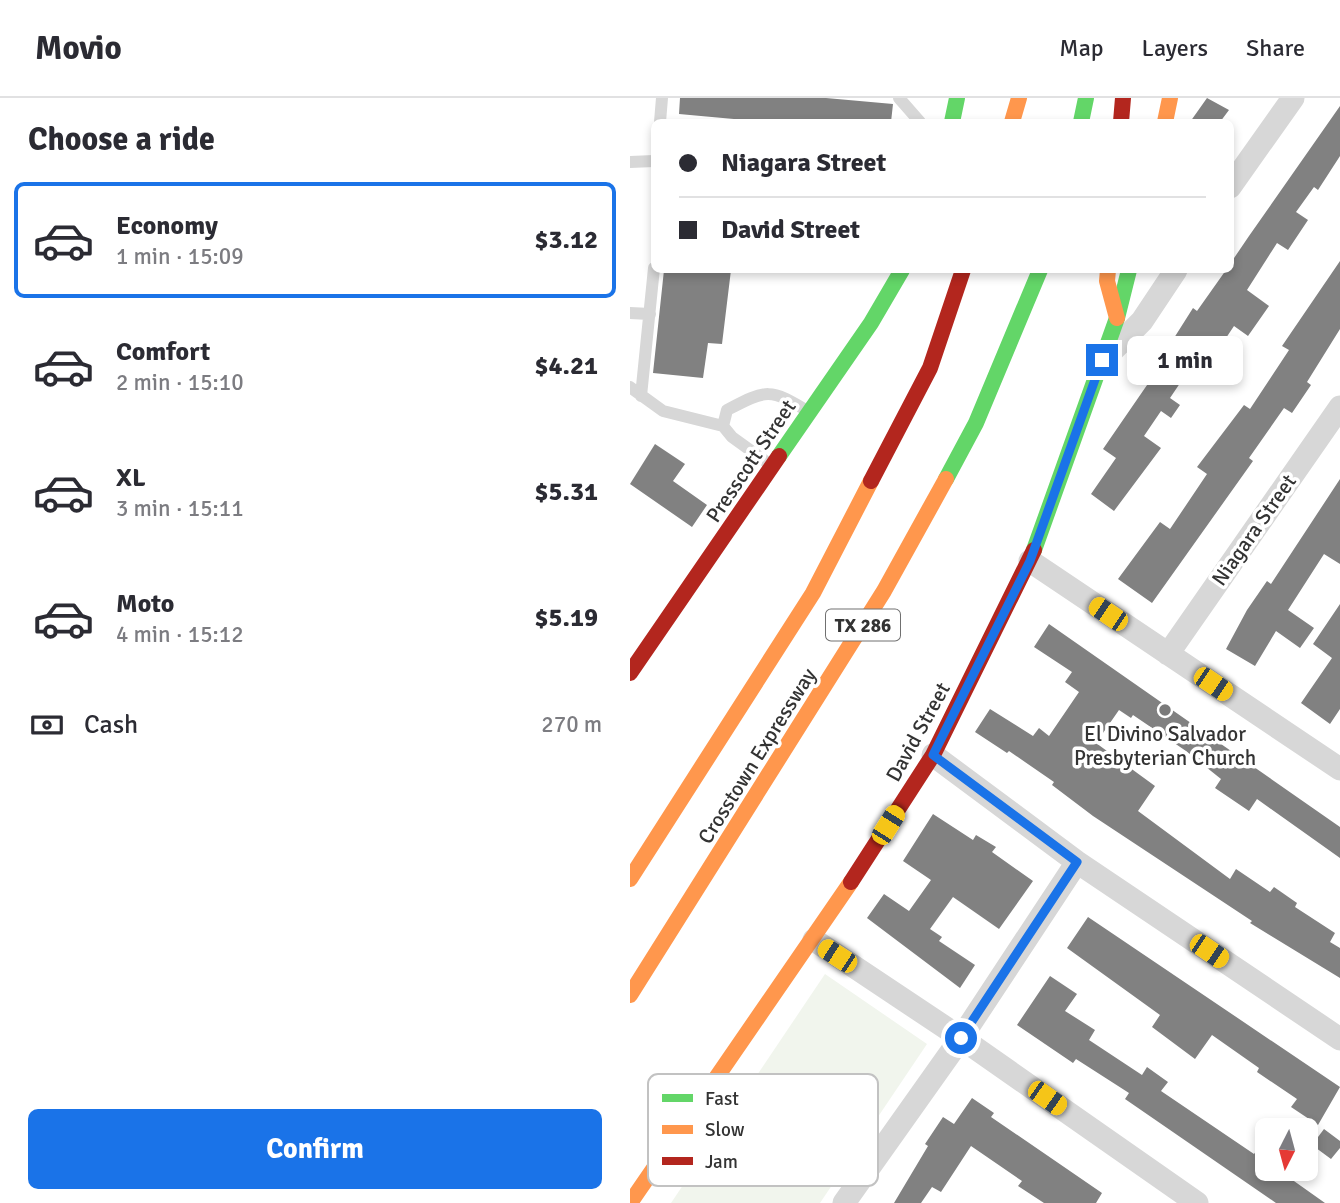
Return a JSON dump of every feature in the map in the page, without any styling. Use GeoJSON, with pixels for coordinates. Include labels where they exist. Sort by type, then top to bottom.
{"type":"FeatureCollection","features":[{"type":"Feature","properties":{"kind":"main road"},"geometry":{"type":"LineString","coordinates":[[953,119],[957,98]]}},
{"type":"Feature","properties":{"kind":"main road"},"geometry":{"type":"LineString","coordinates":[[1013,119],[1019,98]]}},
{"type":"Feature","properties":{"kind":"main road"},"geometry":{"type":"LineString","coordinates":[[1082,119],[1086,98]]}},
{"type":"Feature","properties":{"kind":"main road"},"geometry":{"type":"LineString","coordinates":[[1121,119],[1123,98]]}},
{"type":"Feature","properties":{"kind":"main road"},"geometry":{"type":"LineString","coordinates":[[1166,119],[1170,98]]}},
{"type":"Feature","properties":{"kind":"main road","name":"Presscott Street"},"geometry":{"type":"LineString","coordinates":[[630,681],[633,668],[871,323],[900,273]]}},
{"type":"Feature","properties":{"kind":"main road","name":"Crosstown Expressway"},"geometry":{"type":"LineString","coordinates":[[630,879],[813,593],[930,368],[962,273]]}},
{"type":"Feature","properties":{"kind":"main road","name":"Crosstown Expressway"},"geometry":{"type":"LineString","coordinates":[[630,995],[884,591],[976,423],[1039,273]]}},
{"type":"Feature","properties":{"kind":"main road"},"geometry":{"type":"LineString","coordinates":[[1108,273],[1107,281],[1117,318]]}},
{"type":"Feature","properties":{"kind":"main road","name":"David Street"},"geometry":{"type":"LineString","coordinates":[[720,1074],[814,940],[933,755],[1030,561],[1117,318],[1128,273]]}},
{"type":"Feature","properties":{"kind":"main road"},"geometry":{"type":"LineString","coordinates":[[639,634],[661,629]]}},
{"type":"Feature","properties":{"kind":"main road"},"geometry":{"type":"LineString","coordinates":[[639,1155],[648,1153]]}},
{"type":"Feature","properties":{"kind":"main road","name":"David Street"},"geometry":{"type":"LineString","coordinates":[[630,1203],[648,1177]]}},
{"type":"Feature","properties":{"kind":"street"},"geometry":{"type":"LineString","coordinates":[[1234,181],[1293,98]]}},
{"type":"Feature","properties":{"kind":"street"},"geometry":{"type":"LineString","coordinates":[[1102,360],[1142,321],[1174,273]]}},
{"type":"Feature","properties":{"kind":"street","name":"Niagara Street"},"geometry":{"type":"LineString","coordinates":[[1168,654],[1340,407]]}},
{"type":"Feature","properties":{"kind":"street"},"geometry":{"type":"LineString","coordinates":[[1030,561],[1340,769]]}},
{"type":"Feature","properties":{"kind":"street"},"geometry":{"type":"LineString","coordinates":[[933,755],[1077,862],[1340,1039]]}},
{"type":"Feature","properties":{"kind":"street"},"geometry":{"type":"LineString","coordinates":[[878,1155],[961,1038],[1077,862]]}},
{"type":"Feature","properties":{"kind":"street"},"geometry":{"type":"LineString","coordinates":[[814,940],[961,1038],[1197,1203]]}},
{"type":"Feature","properties":{"kind":"street"},"geometry":{"type":"LineString","coordinates":[[844,1203],[856,1186]]}},
{"type":"Feature","properties":{"kind":"lane"},"geometry":{"type":"LineString","coordinates":[[660,119],[662,98]]}},
{"type":"Feature","properties":{"kind":"lane"},"geometry":{"type":"LineString","coordinates":[[899,98],[917,119]]}},
{"type":"Feature","properties":{"kind":"lane"},"geometry":{"type":"LineString","coordinates":[[630,162],[651,161]]}},
{"type":"Feature","properties":{"kind":"lane"},"geometry":{"type":"LineString","coordinates":[[641,396],[654,273]]}},
{"type":"Feature","properties":{"kind":"lane"},"geometry":{"type":"LineString","coordinates":[[630,313],[650,314]]}},
{"type":"Feature","properties":{"kind":"lane"},"geometry":{"type":"LineString","coordinates":[[630,387],[663,411],[723,426],[732,437],[772,466]]}},
{"type":"Feature","properties":{"kind":"lane"},"geometry":{"type":"LineString","coordinates":[[723,426],[727,410],[764,392],[784,396],[809,413]]}},
{"type":"Feature","properties":{"kind":"shaded area"},"geometry":{"type":"Polygon","coordinates":[[[825,974],[927,1044],[878,1117],[878,1074],[758,1074],[825,974]]]}},
{"type":"Feature","properties":{"kind":"shaded area"},"geometry":{"type":"Polygon","coordinates":[[[682,1186],[831,1186],[820,1203],[671,1203],[682,1186]]]}},
{"type":"Feature","properties":{"kind":"building"},"geometry":{"type":"Polygon","coordinates":[[[680,98],[826,98],[893,104],[891,119],[734,119],[679,114],[680,98]]]}},
{"type":"Feature","properties":{"kind":"building"},"geometry":{"type":"Polygon","coordinates":[[[1207,98],[1229,110],[1222,119],[1192,119],[1207,98]]]}},
{"type":"Feature","properties":{"kind":"building"},"geometry":{"type":"Polygon","coordinates":[[[1340,106],[1340,156],[1318,190],[1314,187],[1296,212],[1308,220],[1288,250],[1277,243],[1247,290],[1269,306],[1248,336],[1234,326],[1210,362],[1199,355],[1170,398],[1180,405],[1171,418],[1161,411],[1144,436],[1161,448],[1114,511],[1091,494],[1116,458],[1103,449],[1178,340],[1174,338],[1193,308],[1197,311],[1224,273],[1234,273],[1234,258],[1340,106]]]}},
{"type":"Feature","properties":{"kind":"building"},"geometry":{"type":"Polygon","coordinates":[[[1340,261],[1340,329],[1307,382],[1311,385],[1292,413],[1284,408],[1249,458],[1253,461],[1152,603],[1118,579],[1160,522],[1170,529],[1207,474],[1197,467],[1244,405],[1250,409],[1289,350],[1282,346],[1340,261]]]}},
{"type":"Feature","properties":{"kind":"building"},"geometry":{"type":"Polygon","coordinates":[[[664,273],[731,273],[722,344],[708,343],[703,378],[653,373],[664,273]]]}},
{"type":"Feature","properties":{"kind":"building"},"geometry":{"type":"Polygon","coordinates":[[[655,444],[685,464],[673,481],[707,505],[692,527],[630,484],[655,444]]]}},
{"type":"Feature","properties":{"kind":"building"},"geometry":{"type":"Polygon","coordinates":[[[1340,479],[1340,564],[1324,554],[1288,610],[1314,628],[1300,648],[1276,631],[1255,666],[1226,649],[1247,610],[1267,581],[1271,584],[1340,479]]]}},
{"type":"Feature","properties":{"kind":"building"},"geometry":{"type":"Polygon","coordinates":[[[1340,604],[1340,709],[1330,724],[1301,703],[1332,658],[1313,644],[1340,604]]]}},
{"type":"Feature","properties":{"kind":"building"},"geometry":{"type":"Polygon","coordinates":[[[1049,624],[1340,827],[1340,858],[1257,799],[1249,811],[1215,788],[1221,779],[1186,751],[1133,715],[1131,718],[1119,710],[1096,743],[1155,786],[1138,811],[1230,879],[1236,869],[1270,892],[1274,887],[1297,903],[1295,907],[1335,933],[1330,942],[1340,948],[1340,978],[1250,923],[1252,921],[1093,816],[1052,785],[1054,782],[1009,751],[1007,753],[975,732],[990,709],[1033,736],[1039,728],[1049,736],[1079,692],[1065,682],[1072,672],[1034,647],[1049,624]]]}},
{"type":"Feature","properties":{"kind":"building"},"geometry":{"type":"Polygon","coordinates":[[[933,814],[973,840],[976,835],[996,847],[992,852],[1033,881],[999,929],[953,897],[930,929],[942,937],[939,941],[975,965],[960,988],[867,918],[884,894],[909,911],[931,880],[903,861],[933,814]]]}},
{"type":"Feature","properties":{"kind":"building"},"geometry":{"type":"Polygon","coordinates":[[[1088,917],[1340,1087],[1318,1125],[1318,1118],[1308,1118],[1291,1107],[1297,1099],[1257,1072],[1259,1068],[1212,1035],[1195,1059],[1152,1027],[1160,1015],[1067,948],[1088,917]]]}},
{"type":"Feature","properties":{"kind":"building"},"geometry":{"type":"Polygon","coordinates":[[[1050,976],[1077,994],[1065,1011],[1095,1030],[1089,1040],[1142,1075],[1147,1067],[1168,1082],[1161,1091],[1255,1153],[1255,1181],[1294,1181],[1325,1203],[1276,1203],[1125,1099],[1129,1093],[1076,1059],[1073,1063],[1017,1025],[1050,976]]]}},
{"type":"Feature","properties":{"kind":"building"},"geometry":{"type":"Polygon","coordinates":[[[972,1098],[994,1113],[991,1117],[1102,1193],[1096,1203],[1044,1203],[1018,1186],[1022,1181],[971,1146],[941,1192],[932,1187],[921,1203],[894,1203],[928,1146],[925,1144],[943,1117],[954,1124],[972,1098]]]}},
{"type":"Feature","properties":{"kind":"building"},"geometry":{"type":"Polygon","coordinates":[[[1324,1129],[1340,1141],[1340,1148],[1331,1159],[1318,1149],[1318,1137],[1324,1129]]]}},
{"type":"Feature","properties":{"kind":"traffic: fast"},"geometry":{"type":"LineString","coordinates":[[953,119],[957,98]]}},
{"type":"Feature","properties":{"kind":"traffic: fast"},"geometry":{"type":"LineString","coordinates":[[1082,119],[1086,98]]}},
{"type":"Feature","properties":{"kind":"traffic: fast"},"geometry":{"type":"LineString","coordinates":[[779,456],[871,323],[900,273]]}},
{"type":"Feature","properties":{"kind":"traffic: fast"},"geometry":{"type":"LineString","coordinates":[[946,479],[976,423],[1039,273]]}},
{"type":"Feature","properties":{"kind":"traffic: fast"},"geometry":{"type":"LineString","coordinates":[[1034,550],[1117,318],[1128,273]]}},
{"type":"Feature","properties":{"kind":"traffic: slow"},"geometry":{"type":"LineString","coordinates":[[1013,119],[1019,98]]}},
{"type":"Feature","properties":{"kind":"traffic: slow"},"geometry":{"type":"LineString","coordinates":[[1166,119],[1170,98]]}},
{"type":"Feature","properties":{"kind":"traffic: slow"},"geometry":{"type":"LineString","coordinates":[[1108,273],[1107,281],[1117,318]]}},
{"type":"Feature","properties":{"kind":"traffic: slow"},"geometry":{"type":"LineString","coordinates":[[630,995],[884,591],[946,479]]}},
{"type":"Feature","properties":{"kind":"traffic: slow"},"geometry":{"type":"LineString","coordinates":[[630,879],[813,593],[871,481]]}},
{"type":"Feature","properties":{"kind":"traffic: slow"},"geometry":{"type":"LineString","coordinates":[[719,1074],[851,882]]}},
{"type":"Feature","properties":{"kind":"traffic: slow"},"geometry":{"type":"LineString","coordinates":[[630,1203],[648,1177]]}},
{"type":"Feature","properties":{"kind":"traffic: jam"},"geometry":{"type":"LineString","coordinates":[[1121,119],[1123,98]]}},
{"type":"Feature","properties":{"kind":"traffic: jam"},"geometry":{"type":"LineString","coordinates":[[871,481],[930,368],[962,273]]}},
{"type":"Feature","properties":{"kind":"traffic: jam"},"geometry":{"type":"LineString","coordinates":[[630,673],[779,456]]}},
{"type":"Feature","properties":{"kind":"traffic: jam"},"geometry":{"type":"LineString","coordinates":[[851,882],[933,755],[1034,550]]}},
{"type":"Feature","properties":{"kind":"place","name":"El Divino Salvador Presbyterian Church"},"geometry":{"type":"Point","coordinates":[1165,710]}},
{"type":"Feature","properties":{"kind":"route"},"geometry":{"type":"LineString","coordinates":[[961,1038],[1077,862],[933,755],[1030,561],[1102,360]]}}]}
